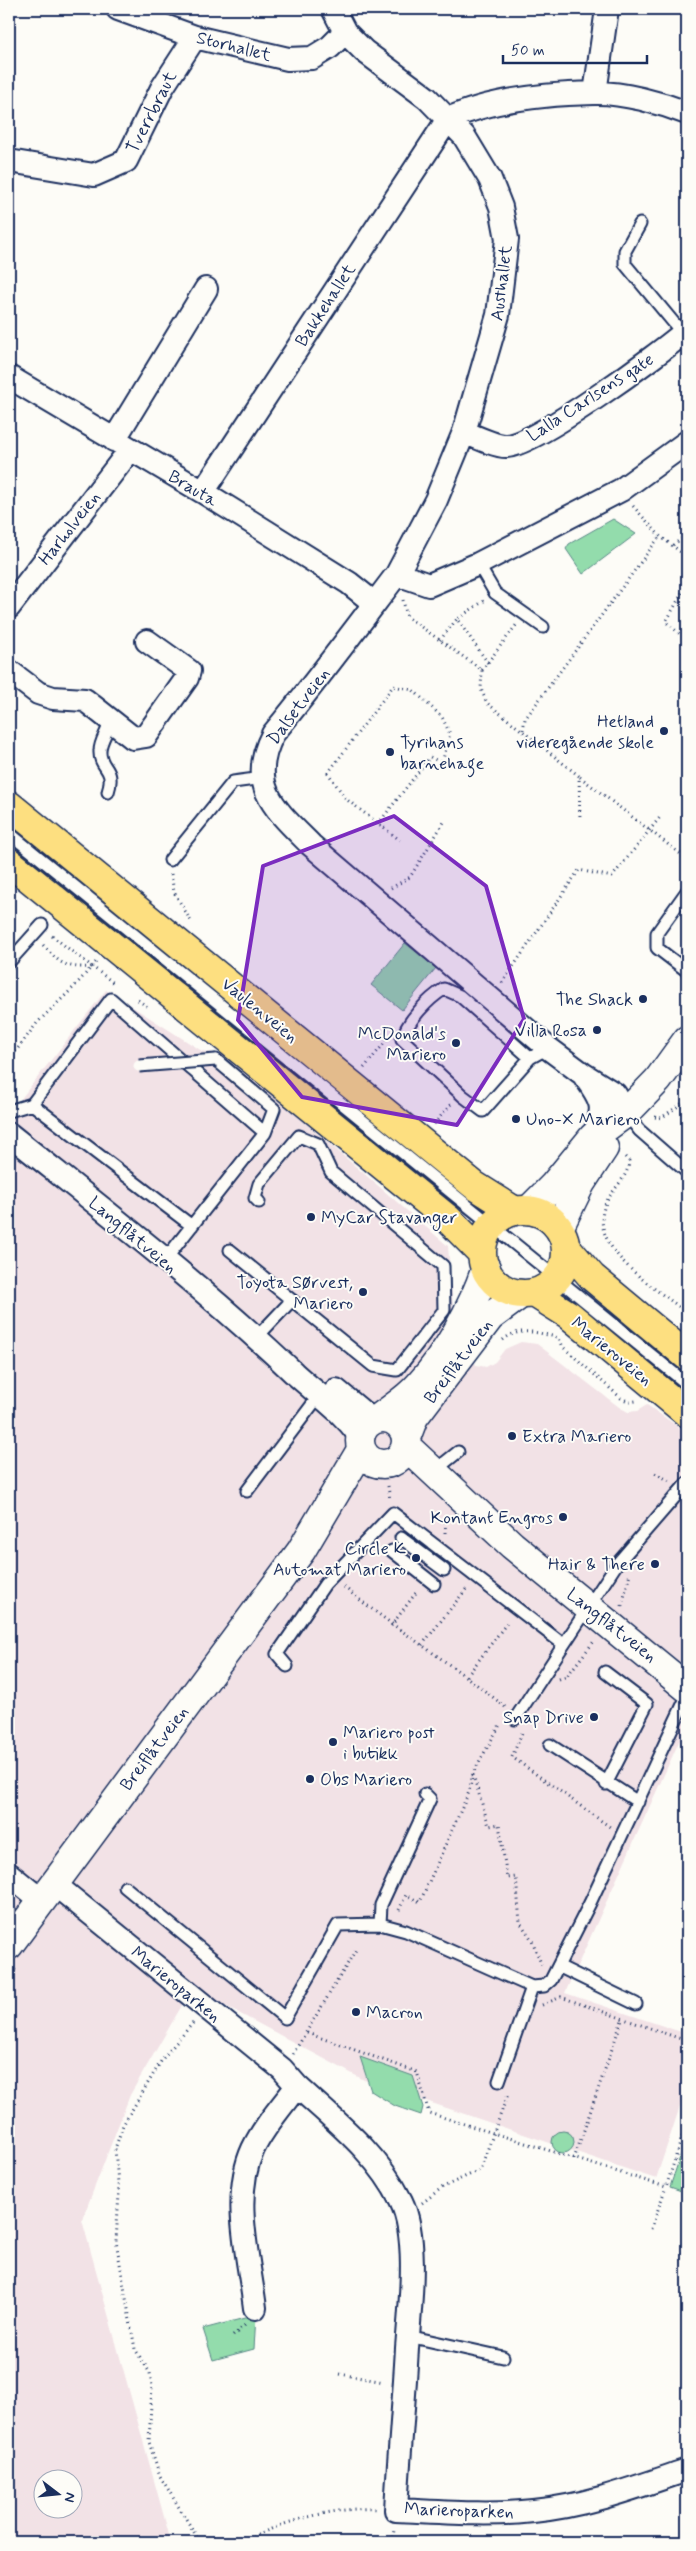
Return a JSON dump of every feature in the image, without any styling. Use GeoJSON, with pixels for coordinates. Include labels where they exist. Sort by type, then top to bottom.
{"type":"FeatureCollection","features":[{"type":"Feature","properties":{"kind":"main road","name":"Vaulenveien"},"geometry":{"type":"LineString","coordinates":[[9,805],[474,1185],[522,1210],[549,1217],[563,1238]]}},
{"type":"Feature","properties":{"kind":"main road"},"geometry":{"type":"LineString","coordinates":[[9,862],[447,1218],[484,1261]]}},
{"type":"Feature","properties":{"kind":"main road"},"geometry":{"type":"LineString","coordinates":[[484,1261],[483,1243],[491,1226],[502,1216],[522,1210]]}},
{"type":"Feature","properties":{"kind":"main road"},"geometry":{"type":"LineString","coordinates":[[528,1294],[551,1285],[558,1278],[565,1264],[563,1238]]}},
{"type":"Feature","properties":{"kind":"main road"},"geometry":{"type":"LineString","coordinates":[[563,1238],[592,1277],[687,1356]]}},
{"type":"Feature","properties":{"kind":"main road","name":"Marieroveien"},"geometry":{"type":"LineString","coordinates":[[484,1261],[500,1286],[528,1294],[569,1315],[687,1412]]}},
{"type":"Feature","properties":{"kind":"street","name":"Storhallet"},"geometry":{"type":"LineString","coordinates":[[118,9],[195,37],[288,59],[312,58],[330,47],[345,32]]}},
{"type":"Feature","properties":{"kind":"street","name":"Austhallet"},"geometry":{"type":"LineString","coordinates":[[333,9],[345,32],[364,51],[427,98],[464,136],[490,179],[501,207],[507,239],[498,315],[464,432],[436,500],[397,574]]}},
{"type":"Feature","properties":{"kind":"street"},"geometry":{"type":"LineString","coordinates":[[595,93],[607,9]]}},
{"type":"Feature","properties":{"kind":"street","name":"Tverrbraut"},"geometry":{"type":"LineString","coordinates":[[9,161],[94,175],[126,161],[166,81],[195,37]]}},
{"type":"Feature","properties":{"kind":"street"},"geometry":{"type":"LineString","coordinates":[[448,119],[463,112],[508,101],[595,93],[644,100],[687,113]]}},
{"type":"Feature","properties":{"kind":"street","name":"Bakkehallet"},"geometry":{"type":"LineString","coordinates":[[203,492],[448,119]]}},
{"type":"Feature","properties":{"kind":"street","name":"Harholveien"},"geometry":{"type":"LineString","coordinates":[[9,606],[122,445],[206,289]]}},
{"type":"Feature","properties":{"kind":"street","name":"Lalla Carlsens gate"},"geometry":{"type":"LineString","coordinates":[[464,432],[507,446],[528,440],[623,378],[685,332]]}},
{"type":"Feature","properties":{"kind":"street","name":"Brauta"},"geometry":{"type":"LineString","coordinates":[[9,378],[203,492],[349,583],[374,603]]}},
{"type":"Feature","properties":{"kind":"street"},"geometry":{"type":"LineString","coordinates":[[397,574],[429,585],[478,564],[619,491],[687,442]]}},
{"type":"Feature","properties":{"kind":"street","name":"Dalsetveien"},"geometry":{"type":"LineString","coordinates":[[397,574],[348,640],[273,734],[265,751],[263,778],[266,794],[290,824],[311,845],[376,899],[539,1053],[583,1074],[615,1094],[639,1114]]}},
{"type":"Feature","properties":{"kind":"street"},"geometry":{"type":"LineString","coordinates":[[9,671],[38,693],[52,698],[85,700],[133,738],[146,736],[189,671],[147,641]]}},
{"type":"Feature","properties":{"kind":"street"},"geometry":{"type":"LineString","coordinates":[[563,1238],[581,1183],[639,1114],[658,1080],[687,1040]]}},
{"type":"Feature","properties":{"kind":"street","name":"Dalsetveien"},"geometry":{"type":"LineString","coordinates":[[583,1074],[598,1094],[602,1114],[593,1137]]}},
{"type":"Feature","properties":{"kind":"street"},"geometry":{"type":"LineString","coordinates":[[522,1210],[553,1186],[593,1137],[639,1114]]}},
{"type":"Feature","properties":{"kind":"street","name":"Langflåtveien"},"geometry":{"type":"LineString","coordinates":[[9,1134],[257,1337],[310,1370],[324,1389],[382,1441],[429,1477],[453,1505],[512,1545],[687,1688]]}},
{"type":"Feature","properties":{"kind":"street","name":"Breiflåtveien"},"geometry":{"type":"LineString","coordinates":[[9,1945],[382,1441],[436,1363],[472,1302],[484,1261]]}},
{"type":"Feature","properties":{"kind":"street","name":"Breiflåtveien"},"geometry":{"type":"LineString","coordinates":[[382,1441],[414,1417],[490,1317],[528,1294]]}},
{"type":"Feature","properties":{"kind":"street","name":"Marieroparken"},"geometry":{"type":"LineString","coordinates":[[9,1874],[48,1892],[274,2063],[367,2150],[401,2201],[407,2217],[410,2241],[411,2287],[396,2510],[463,2514],[532,2512],[584,2503],[687,2470]]}},
{"type":"Feature","properties":{"kind":"street"},"geometry":{"type":"LineString","coordinates":[[255,2308],[241,2199],[243,2179],[253,2149],[271,2120],[297,2086]]}},
{"type":"Feature","properties":{"kind":"lane","name":"Lalla Carlsens gate"},"geometry":{"type":"LineString","coordinates":[[640,224],[626,251],[624,264],[685,332]]}},
{"type":"Feature","properties":{"kind":"lane"},"geometry":{"type":"LineString","coordinates":[[478,564],[495,593],[544,627]]}},
{"type":"Feature","properties":{"kind":"lane"},"geometry":{"type":"LineString","coordinates":[[108,792],[112,780],[103,764],[100,749],[109,730],[110,720]]}},
{"type":"Feature","properties":{"kind":"lane"},"geometry":{"type":"LineString","coordinates":[[170,860],[233,782],[263,778]]}},
{"type":"Feature","properties":{"kind":"lane"},"geometry":{"type":"LineString","coordinates":[[9,833],[687,1384]]}},
{"type":"Feature","properties":{"kind":"lane"},"geometry":{"type":"LineString","coordinates":[[687,891],[657,932],[657,948],[687,971]]}},
{"type":"Feature","properties":{"kind":"lane"},"geometry":{"type":"LineString","coordinates":[[9,962],[42,925]]}},
{"type":"Feature","properties":{"kind":"lane"},"geometry":{"type":"LineString","coordinates":[[444,989],[460,996],[539,1053],[483,1111],[463,1096],[402,1039],[406,1029],[435,994],[444,989]]}},
{"type":"Feature","properties":{"kind":"lane"},"geometry":{"type":"LineString","coordinates":[[9,1111],[32,1104],[111,999],[265,1133]]}},
{"type":"Feature","properties":{"kind":"lane"},"geometry":{"type":"LineString","coordinates":[[139,1066],[216,1060],[274,1109],[265,1133],[164,1261]]}},
{"type":"Feature","properties":{"kind":"lane"},"geometry":{"type":"LineString","coordinates":[[32,1104],[192,1226]]}},
{"type":"Feature","properties":{"kind":"lane"},"geometry":{"type":"LineString","coordinates":[[639,1114],[639,1130],[687,1172]]}},
{"type":"Feature","properties":{"kind":"lane"},"geometry":{"type":"LineString","coordinates":[[230,1250],[373,1366],[397,1370],[444,1310],[443,1266],[331,1172],[318,1144],[300,1136],[259,1184],[255,1198],[260,1202]]}},
{"type":"Feature","properties":{"kind":"lane"},"geometry":{"type":"LineString","coordinates":[[257,1337],[292,1300]]}},
{"type":"Feature","properties":{"kind":"lane"},"geometry":{"type":"LineString","coordinates":[[247,1491],[324,1389]]}},
{"type":"Feature","properties":{"kind":"lane"},"geometry":{"type":"LineString","coordinates":[[429,1477],[458,1452]]}},
{"type":"Feature","properties":{"kind":"lane"},"geometry":{"type":"LineString","coordinates":[[511,1716],[563,1644],[616,1565],[687,1484]]}},
{"type":"Feature","properties":{"kind":"lane"},"geometry":{"type":"LineString","coordinates":[[287,1666],[277,1654],[330,1578],[393,1513],[563,1644]]}},
{"type":"Feature","properties":{"kind":"lane"},"geometry":{"type":"LineString","coordinates":[[401,1538],[444,1570]]}},
{"type":"Feature","properties":{"kind":"lane"},"geometry":{"type":"LineString","coordinates":[[392,1551],[434,1584]]}},
{"type":"Feature","properties":{"kind":"lane"},"geometry":{"type":"LineString","coordinates":[[605,1672],[647,1704],[606,1784]]}},
{"type":"Feature","properties":{"kind":"lane"},"geometry":{"type":"LineString","coordinates":[[125,1887],[285,2018],[338,1925],[380,1924],[406,1931],[532,1986],[544,1986],[551,1980],[623,1835],[687,1696]]}},
{"type":"Feature","properties":{"kind":"lane"},"geometry":{"type":"LineString","coordinates":[[550,1745],[606,1784],[638,1802]]}},
{"type":"Feature","properties":{"kind":"lane"},"geometry":{"type":"LineString","coordinates":[[380,1924],[381,1905],[430,1799],[426,1794]]}},
{"type":"Feature","properties":{"kind":"lane"},"geometry":{"type":"LineString","coordinates":[[558,1966],[636,2004]]}},
{"type":"Feature","properties":{"kind":"lane"},"geometry":{"type":"LineString","coordinates":[[499,2081],[532,1986]]}},
{"type":"Feature","properties":{"kind":"lane"},"geometry":{"type":"LineString","coordinates":[[408,2336],[503,2357]]}},
{"type":"Feature","properties":{"kind":"path"},"geometry":{"type":"LineString","coordinates":[[619,491],[660,536],[687,557]]}},
{"type":"Feature","properties":{"kind":"path"},"geometry":{"type":"LineString","coordinates":[[672,545],[687,535]]}},
{"type":"Feature","properties":{"kind":"path"},"geometry":{"type":"LineString","coordinates":[[523,730],[525,718],[660,536]]}},
{"type":"Feature","properties":{"kind":"path"},"geometry":{"type":"LineString","coordinates":[[687,584],[666,622],[687,640]]}},
{"type":"Feature","properties":{"kind":"path"},"geometry":{"type":"LineString","coordinates":[[440,640],[457,619],[495,593]]}},
{"type":"Feature","properties":{"kind":"path"},"geometry":{"type":"LineString","coordinates":[[402,597],[407,617],[482,670]]}},
{"type":"Feature","properties":{"kind":"path"},"geometry":{"type":"LineString","coordinates":[[524,614],[482,670],[481,689],[488,703],[649,832],[687,859]]}},
{"type":"Feature","properties":{"kind":"path"},"geometry":{"type":"LineString","coordinates":[[457,619],[488,663]]}},
{"type":"Feature","properties":{"kind":"path"},"geometry":{"type":"LineString","coordinates":[[378,824],[430,757],[442,763],[450,734],[442,717],[412,690],[393,686],[328,773],[346,799],[378,824],[400,840]]}},
{"type":"Feature","properties":{"kind":"path"},"geometry":{"type":"LineString","coordinates":[[579,776],[580,820]]}},
{"type":"Feature","properties":{"kind":"path"},"geometry":{"type":"LineString","coordinates":[[499,988],[579,870],[612,877],[661,816]]}},
{"type":"Feature","properties":{"kind":"path"},"geometry":{"type":"LineString","coordinates":[[376,899],[410,877],[444,822]]}},
{"type":"Feature","properties":{"kind":"path"},"geometry":{"type":"LineString","coordinates":[[172,875],[174,892],[193,926]]}},
{"type":"Feature","properties":{"kind":"path"},"geometry":{"type":"LineString","coordinates":[[33,935],[57,961],[68,967],[91,967]]}},
{"type":"Feature","properties":{"kind":"path"},"geometry":{"type":"LineString","coordinates":[[58,942],[91,967]]}},
{"type":"Feature","properties":{"kind":"path"},"geometry":{"type":"LineString","coordinates":[[9,1060],[37,1024],[99,957]]}},
{"type":"Feature","properties":{"kind":"path"},"geometry":{"type":"LineString","coordinates":[[639,1114],[661,1118],[687,1100]]}},
{"type":"Feature","properties":{"kind":"path"},"geometry":{"type":"LineString","coordinates":[[620,1150],[629,1161],[629,1165],[606,1202],[602,1225],[608,1245],[621,1260],[687,1313]]}},
{"type":"Feature","properties":{"kind":"path"},"geometry":{"type":"LineString","coordinates":[[617,1265],[621,1260]]}},
{"type":"Feature","properties":{"kind":"path"},"geometry":{"type":"LineString","coordinates":[[502,1342],[516,1332],[529,1332],[558,1338],[563,1347],[621,1398],[630,1402],[638,1401],[642,1397]]}},
{"type":"Feature","properties":{"kind":"path"},"geometry":{"type":"LineString","coordinates":[[344,1587],[391,1626],[467,1676],[508,1708],[511,1716]]}},
{"type":"Feature","properties":{"kind":"path"},"geometry":{"type":"LineString","coordinates":[[422,1645],[467,1587]]}},
{"type":"Feature","properties":{"kind":"path"},"geometry":{"type":"LineString","coordinates":[[467,1676],[509,1620]]}},
{"type":"Feature","properties":{"kind":"path"},"geometry":{"type":"LineString","coordinates":[[399,1910],[406,1895],[420,1902],[469,1792],[473,1773],[503,1720]]}},
{"type":"Feature","properties":{"kind":"path"},"geometry":{"type":"LineString","coordinates":[[512,1757],[623,1835]]}},
{"type":"Feature","properties":{"kind":"path"},"geometry":{"type":"LineString","coordinates":[[473,1773],[488,1826],[499,1824],[507,1878],[516,1877],[520,1922],[532,1940],[542,1966]]}},
{"type":"Feature","properties":{"kind":"path"},"geometry":{"type":"LineString","coordinates":[[289,2061],[357,1948]]}},
{"type":"Feature","properties":{"kind":"path"},"geometry":{"type":"LineString","coordinates":[[540,2006],[561,1997],[687,2042]]}},
{"type":"Feature","properties":{"kind":"path"},"geometry":{"type":"LineString","coordinates":[[574,2159],[622,2020]]}},
{"type":"Feature","properties":{"kind":"path"},"geometry":{"type":"LineString","coordinates":[[194,2022],[163,2058],[123,2125],[115,2149],[120,2194],[116,2241],[135,2349],[150,2373],[152,2386],[149,2442],[160,2476],[200,2542]]}},
{"type":"Feature","properties":{"kind":"path"},"geometry":{"type":"LineString","coordinates":[[307,2033],[416,2072],[429,2113],[666,2187]]}},
{"type":"Feature","properties":{"kind":"path"},"geometry":{"type":"LineString","coordinates":[[407,2217],[443,2187],[480,2170],[509,2090]]}},
{"type":"Feature","properties":{"kind":"path"},"geometry":{"type":"LineString","coordinates":[[651,2230],[687,2122]]}},
{"type":"Feature","properties":{"kind":"path"},"geometry":{"type":"LineString","coordinates":[[340,2374],[385,2382]]}},
{"type":"Feature","properties":{"kind":"path"},"geometry":{"type":"LineString","coordinates":[[244,2542],[264,2531],[294,2521],[362,2508],[396,2510]]}},
{"type":"Feature","properties":{"kind":"highlighted area"},"geometry":{"type":"Polygon","coordinates":[[[394,816],[486,886],[524,1019],[457,1125],[302,1097],[238,1020],[263,866],[394,816]]]}},
{"type":"Feature","properties":{"kind":"shaded area"},"geometry":{"type":"Polygon","coordinates":[[[106,990],[202,1051],[221,1054],[303,1121],[448,1246],[453,1308],[476,1365],[486,1367],[495,1362],[505,1349],[521,1342],[537,1344],[619,1407],[628,1412],[637,1411],[647,1405],[687,1433],[687,1724],[565,1993],[687,2034],[687,2085],[656,2179],[364,2080],[192,1988],[130,2095],[82,2220],[171,2542],[9,2542],[9,1114],[106,990]]]}},
{"type":"Feature","properties":{"kind":"green space"},"geometry":{"type":"Polygon","coordinates":[[[613,519],[636,534],[583,574],[566,549],[569,544],[613,519]]]}},
{"type":"Feature","properties":{"kind":"green space"},"geometry":{"type":"Polygon","coordinates":[[[405,943],[436,968],[402,1010],[371,985],[405,943]]]}},
{"type":"Feature","properties":{"kind":"green space"},"geometry":{"type":"Polygon","coordinates":[[[360,2057],[413,2076],[423,2107],[421,2115],[395,2106],[371,2091],[360,2057]]]}},
{"type":"Feature","properties":{"kind":"green space"},"geometry":{"type":"Polygon","coordinates":[[[563,2131],[571,2134],[574,2142],[571,2150],[563,2153],[555,2150],[552,2142],[555,2134],[563,2131]]]}},
{"type":"Feature","properties":{"kind":"green space"},"geometry":{"type":"Polygon","coordinates":[[[687,2136],[687,2193],[670,2187],[687,2136]]]}},
{"type":"Feature","properties":{"kind":"green space"},"geometry":{"type":"Polygon","coordinates":[[[256,2315],[254,2349],[213,2360],[203,2329],[256,2315]]]}},
{"type":"Feature","properties":{"kind":"place","name":"Hetland videregående skole"},"geometry":{"type":"Point","coordinates":[664,731]}},
{"type":"Feature","properties":{"kind":"place","name":"Tyrihans barnehage"},"geometry":{"type":"Point","coordinates":[390,752]}},
{"type":"Feature","properties":{"kind":"place","name":"The Shack"},"geometry":{"type":"Point","coordinates":[643,999]}},
{"type":"Feature","properties":{"kind":"place","name":"Villa Rosa"},"geometry":{"type":"Point","coordinates":[597,1030]}},
{"type":"Feature","properties":{"kind":"place","name":"McDonald's Mariero"},"geometry":{"type":"Point","coordinates":[456,1043]}},
{"type":"Feature","properties":{"kind":"place","name":"Uno-X Mariero"},"geometry":{"type":"Point","coordinates":[516,1119]}},
{"type":"Feature","properties":{"kind":"place","name":"MyCar Stavanger"},"geometry":{"type":"Point","coordinates":[311,1217]}},
{"type":"Feature","properties":{"kind":"place","name":"Toyota Sørvest, Mariero"},"geometry":{"type":"Point","coordinates":[363,1292]}},
{"type":"Feature","properties":{"kind":"place","name":"Extra Mariero"},"geometry":{"type":"Point","coordinates":[512,1436]}},
{"type":"Feature","properties":{"kind":"place","name":"Kontant Engros"},"geometry":{"type":"Point","coordinates":[563,1517]}},
{"type":"Feature","properties":{"kind":"place","name":"Circle K Automat Mariero"},"geometry":{"type":"Point","coordinates":[416,1558]}},
{"type":"Feature","properties":{"kind":"place","name":"Hair & There"},"geometry":{"type":"Point","coordinates":[655,1564]}},
{"type":"Feature","properties":{"kind":"place","name":"Snap Drive"},"geometry":{"type":"Point","coordinates":[594,1717]}},
{"type":"Feature","properties":{"kind":"place","name":"Mariero post i butikk"},"geometry":{"type":"Point","coordinates":[333,1742]}},
{"type":"Feature","properties":{"kind":"place","name":"Obs Mariero"},"geometry":{"type":"Point","coordinates":[310,1779]}},
{"type":"Feature","properties":{"kind":"place","name":"Macron"},"geometry":{"type":"Point","coordinates":[356,2012]}}]}
